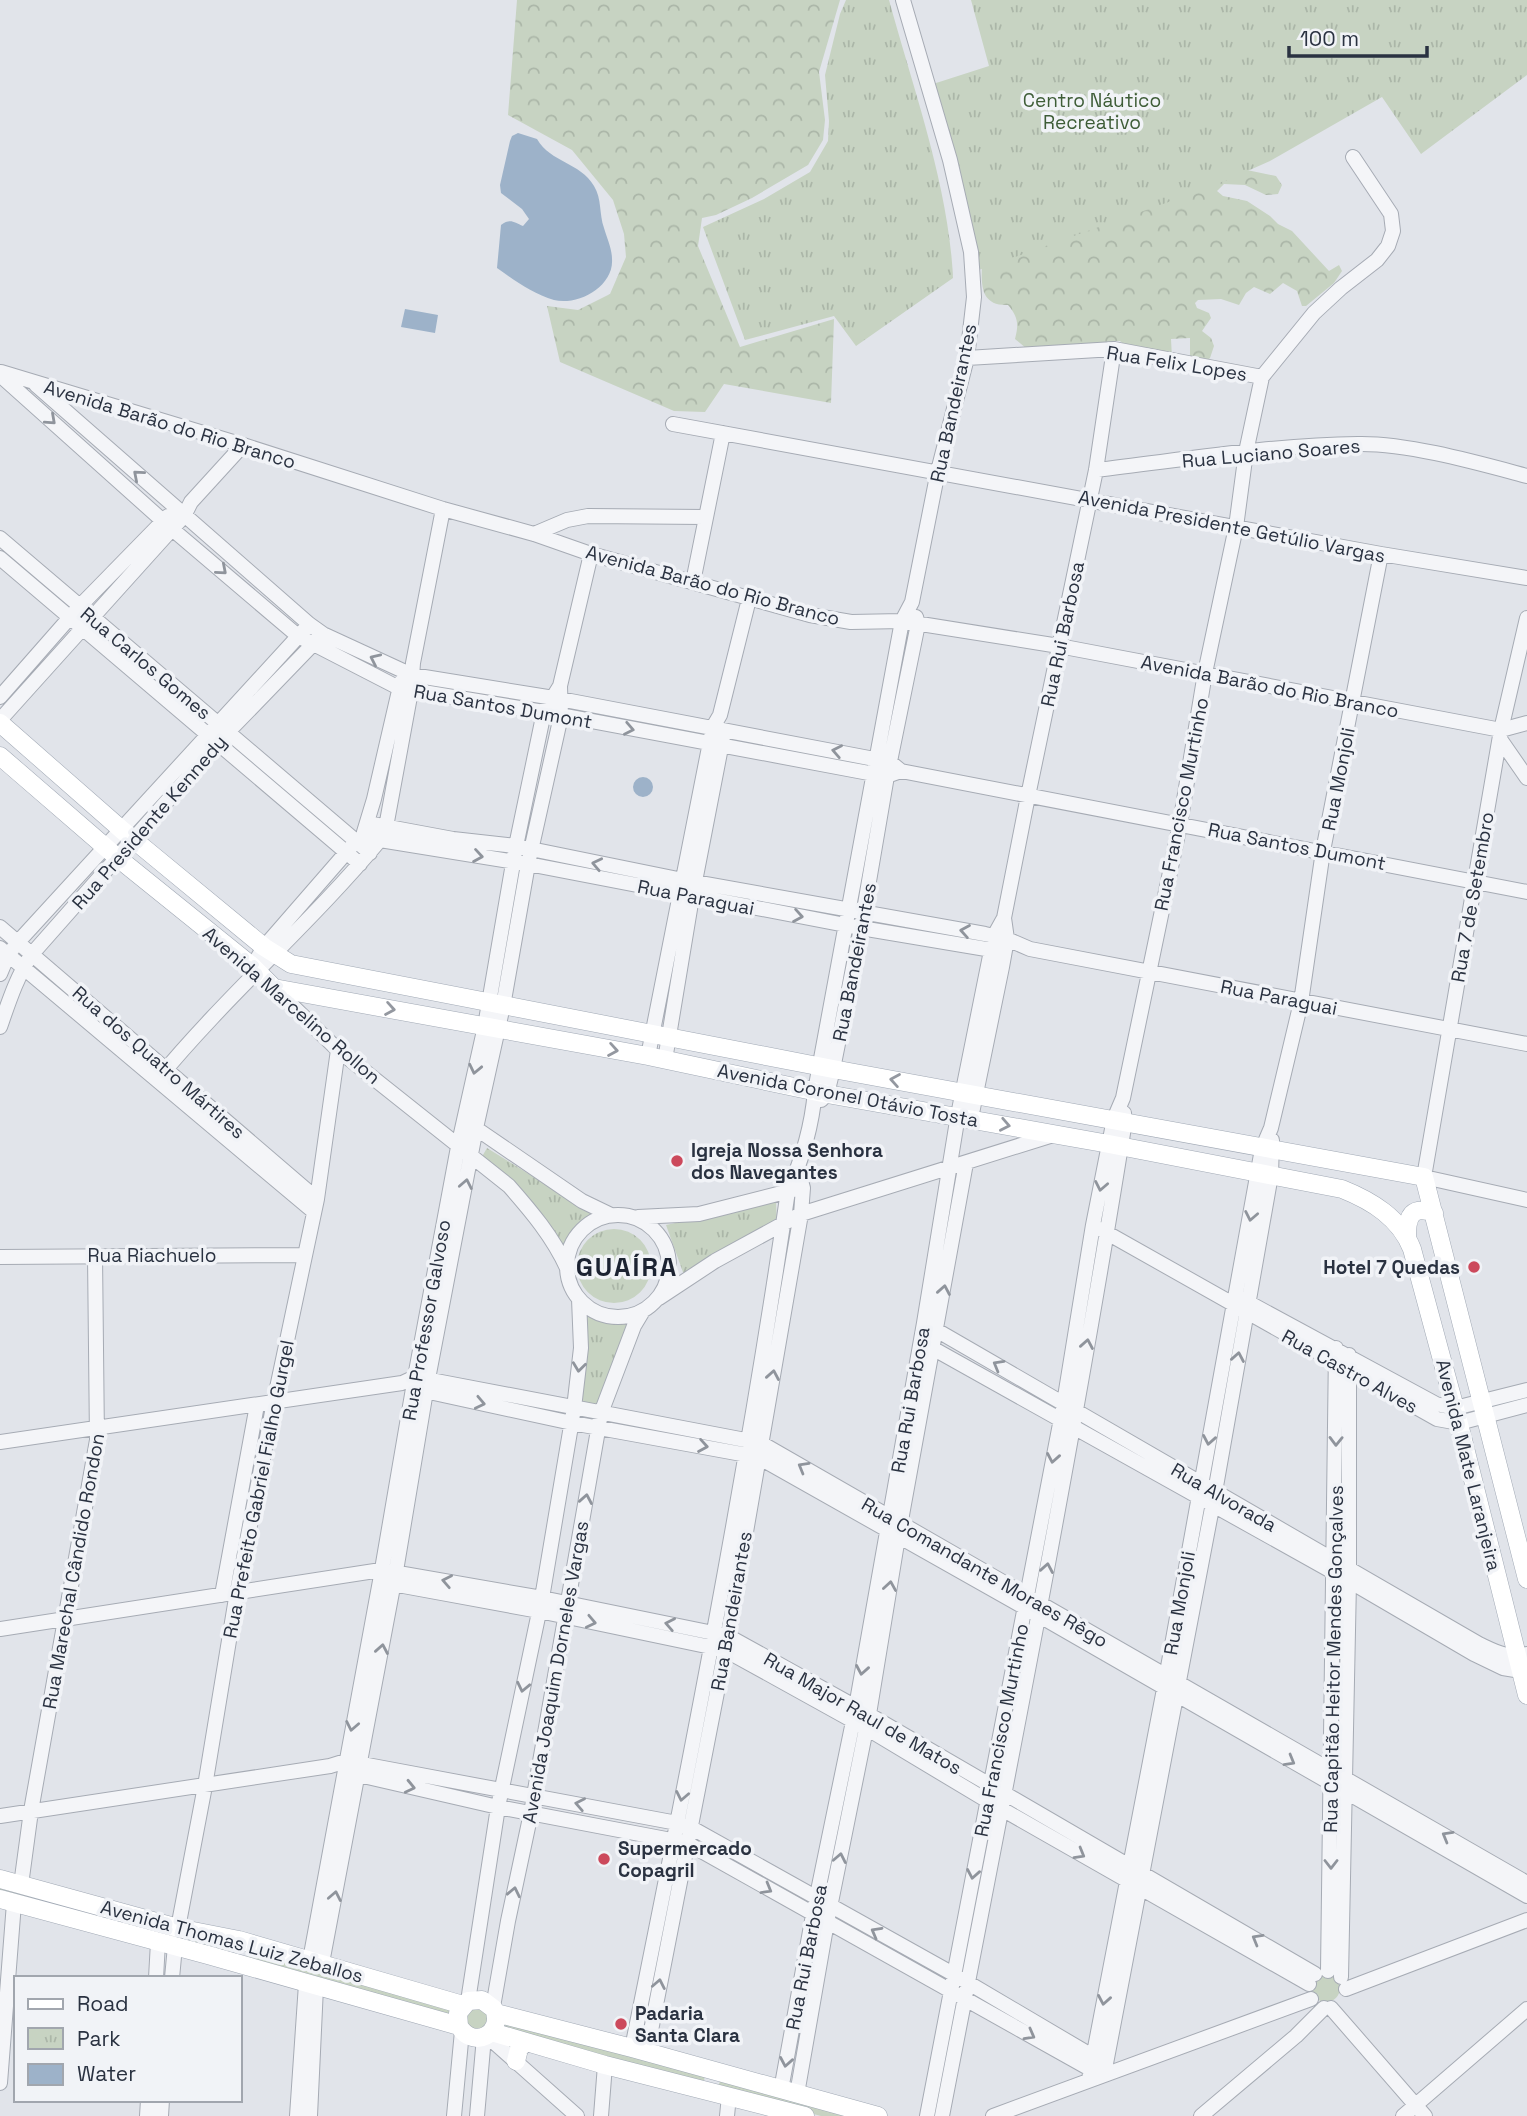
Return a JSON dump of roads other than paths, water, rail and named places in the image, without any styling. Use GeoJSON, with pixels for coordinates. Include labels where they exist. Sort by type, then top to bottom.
{"type":"FeatureCollection","features":[{"type":"Feature","properties":{"kind":"main road","name":"Avenida Marcelino Rollon"},"geometry":{"type":"LineString","coordinates":[[0,722],[128,835],[269,950],[291,964]]}},
{"type":"Feature","properties":{"kind":"main road","name":"Avenida Marcelino Rollon"},"geometry":{"type":"LineString","coordinates":[[0,756],[251,973],[274,988]]}},
{"type":"Feature","properties":{"kind":"main road","name":"Avenida Coronel Otávio Tosta"},"geometry":{"type":"LineString","coordinates":[[291,964],[826,1068],[1424,1177]]}},
{"type":"Feature","properties":{"kind":"main road"},"geometry":{"type":"LineString","coordinates":[[351,1002],[353,976]]}},
{"type":"Feature","properties":{"kind":"main road","name":"Avenida Coronel Otávio Tosta"},"geometry":{"type":"LineString","coordinates":[[274,988],[1342,1189],[1360,1196],[1395,1220],[1407,1236]]}},
{"type":"Feature","properties":{"kind":"main road"},"geometry":{"type":"LineString","coordinates":[[579,1044],[581,1020]]}},
{"type":"Feature","properties":{"kind":"main road"},"geometry":{"type":"LineString","coordinates":[[757,1079],[762,1055]]}},
{"type":"Feature","properties":{"kind":"main road","name":"Avenida Mate Laranjeira"},"geometry":{"type":"LineString","coordinates":[[1424,1177],[1527,1579]]}},
{"type":"Feature","properties":{"kind":"main road"},"geometry":{"type":"LineString","coordinates":[[1407,1236],[1410,1215],[1424,1209],[1434,1213]]}},
{"type":"Feature","properties":{"kind":"main road","name":"Avenida Mate Laranjeira"},"geometry":{"type":"LineString","coordinates":[[1407,1236],[1523,1663],[1527,1695]]}},
{"type":"Feature","properties":{"kind":"main road","name":"Avenida Thomas Luiz Zeballos"},"geometry":{"type":"LineString","coordinates":[[0,1879],[178,1928],[239,1940],[466,2003],[482,2000],[494,2010],[878,2116]]}},
{"type":"Feature","properties":{"kind":"main road","name":"Avenida Thomas Luiz Zeballos"},"geometry":{"type":"LineString","coordinates":[[7,1901],[208,1955],[460,2028],[472,2038],[488,2035],[525,2042],[805,2116]]}},
{"type":"Feature","properties":{"kind":"main road"},"geometry":{"type":"LineString","coordinates":[[208,1955],[230,1954],[235,1951],[239,1940]]}},
{"type":"Feature","properties":{"kind":"main road","name":"Avenida Joaquim Dorneles Vargas"},"geometry":{"type":"LineString","coordinates":[[460,2028],[458,2016],[466,2003]]}},
{"type":"Feature","properties":{"kind":"main road","name":"Avenida Joaquim Dorneles Vargas"},"geometry":{"type":"LineString","coordinates":[[488,2035],[497,2022],[494,2010]]}},
{"type":"Feature","properties":{"kind":"main road"},"geometry":{"type":"LineString","coordinates":[[510,2056],[525,2042]]}},
{"type":"Feature","properties":{"kind":"main road"},"geometry":{"type":"LineString","coordinates":[[684,2085],[704,2083],[712,2071]]}},
{"type":"Feature","properties":{"kind":"street","name":"Rua Bandeirantes"},"geometry":{"type":"LineString","coordinates":[[886,768],[902,621],[912,603],[938,471],[967,358],[974,297],[971,252],[950,160],[903,0]]}},
{"type":"Feature","properties":{"kind":"street","name":"Rua Francisco Murtinho"},"geometry":{"type":"LineString","coordinates":[[1092,1278],[1093,1225],[1115,1145],[1180,824],[1205,673],[1236,527],[1262,377],[1314,313],[1377,260],[1388,246],[1394,231],[1391,214],[1353,157]]}},
{"type":"Feature","properties":{"kind":"street","name":"Rua Felix Lopes"},"geometry":{"type":"LineString","coordinates":[[967,358],[1114,349],[1262,377]]}},
{"type":"Feature","properties":{"kind":"street","name":"Rua Rui Barbosa"},"geometry":{"type":"LineString","coordinates":[[789,2092],[812,2006],[825,1910],[931,1327],[944,1247],[950,1169],[965,1117],[1096,470],[1114,349]]}},
{"type":"Feature","properties":{"kind":"street","name":"Avenida Barão do Rio Branco"},"geometry":{"type":"LineString","coordinates":[[0,373],[243,445],[443,509],[534,534],[591,554],[810,615],[851,622],[902,621],[1059,646],[1353,702],[1500,735],[1527,723]]}},
{"type":"Feature","properties":{"kind":"street","name":"Rua Santos Dumont"},"geometry":{"type":"LineString","coordinates":[[0,373],[168,525],[298,636],[410,670],[719,724],[886,768]]}},
{"type":"Feature","properties":{"kind":"street","name":"Rua Santos Dumont"},"geometry":{"type":"LineString","coordinates":[[32,381],[309,624],[317,640],[405,689],[716,745],[886,768],[1527,892]]}},
{"type":"Feature","properties":{"kind":"street","name":"Avenida Presidente Getúlio Vargas"},"geometry":{"type":"LineString","coordinates":[[673,424],[1381,554],[1527,578]]}},
{"type":"Feature","properties":{"kind":"street"},"geometry":{"type":"LineString","coordinates":[[692,582],[723,433]]}},
{"type":"Feature","properties":{"kind":"street","name":"Rua Luciano Soares"},"geometry":{"type":"LineString","coordinates":[[1096,470],[1247,452],[1360,444],[1406,449],[1527,475]]}},
{"type":"Feature","properties":{"kind":"street"},"geometry":{"type":"LineString","coordinates":[[0,722],[88,624],[179,512],[243,445]]}},
{"type":"Feature","properties":{"kind":"street"},"geometry":{"type":"LineString","coordinates":[[157,1080],[251,973],[309,895],[358,838],[410,670],[443,509]]}},
{"type":"Feature","properties":{"kind":"street"},"geometry":{"type":"LineString","coordinates":[[534,534],[567,520],[588,516],[705,517]]}},
{"type":"Feature","properties":{"kind":"street"},"geometry":{"type":"LineString","coordinates":[[0,697],[75,612],[168,525]]}},
{"type":"Feature","properties":{"kind":"street","name":"Rua Carlos Gomes"},"geometry":{"type":"LineString","coordinates":[[0,538],[88,624],[219,733],[358,838],[365,858]]}},
{"type":"Feature","properties":{"kind":"street","name":"Rua Professor Galvoso"},"geometry":{"type":"LineString","coordinates":[[316,1961],[335,1860],[348,1768],[369,1676],[384,1576],[398,1518],[417,1384],[447,1244],[471,1156],[470,1124],[524,858],[561,716],[558,694],[591,554]]}},
{"type":"Feature","properties":{"kind":"street","name":"Rua Monjoli"},"geometry":{"type":"LineString","coordinates":[[1098,2068],[1189,1589],[1214,1498],[1225,1393],[1271,1128],[1301,1002],[1323,851],[1381,554]]}},
{"type":"Feature","properties":{"kind":"street","name":"Rua Carlos Gomes"},"geometry":{"type":"LineString","coordinates":[[0,558],[75,612]]}},
{"type":"Feature","properties":{"kind":"street"},"geometry":{"type":"LineString","coordinates":[[657,1058],[719,724],[749,599]]}},
{"type":"Feature","properties":{"kind":"street","name":"Rua Bandeirantes"},"geometry":{"type":"LineString","coordinates":[[780,1292],[783,1223],[788,1191],[798,1170],[813,1110],[821,1092],[868,848],[918,624],[912,603]]}},
{"type":"Feature","properties":{"kind":"street","name":"Rua 7 de Setembro"},"geometry":{"type":"LineString","coordinates":[[1424,1177],[1500,735],[1527,618]]}},
{"type":"Feature","properties":{"kind":"street","name":"Rua Presidente Kennedy"},"geometry":{"type":"LineString","coordinates":[[0,1027],[23,968],[32,954],[112,853],[219,733],[309,624]]}},
{"type":"Feature","properties":{"kind":"street","name":"Rua Presidente Kennedy"},"geometry":{"type":"LineString","coordinates":[[219,733],[317,640]]}},
{"type":"Feature","properties":{"kind":"street"},"geometry":{"type":"LineString","coordinates":[[269,950],[320,906],[365,858],[383,833],[405,689]]}},
{"type":"Feature","properties":{"kind":"street","name":"Rua Professor Galvoso"},"geometry":{"type":"LineString","coordinates":[[516,846],[544,712],[558,694]]}},
{"type":"Feature","properties":{"kind":"street"},"geometry":{"type":"LineString","coordinates":[[1500,735],[1527,778]]}},
{"type":"Feature","properties":{"kind":"street","name":"Rua Paraguai"},"geometry":{"type":"LineString","coordinates":[[358,838],[383,833],[688,888],[771,896],[857,912],[930,932],[1527,1044]]}},
{"type":"Feature","properties":{"kind":"street","name":"Rua Paraguai"},"geometry":{"type":"LineString","coordinates":[[453,845],[516,846],[524,858]]}},
{"type":"Feature","properties":{"kind":"street","name":"Rua Presidente Kennedy"},"geometry":{"type":"LineString","coordinates":[[0,974],[4,951],[18,942],[112,853]]}},
{"type":"Feature","properties":{"kind":"street","name":"Rua Paraguai"},"geometry":{"type":"LineString","coordinates":[[688,888],[769,911],[854,927],[930,932]]}},
{"type":"Feature","properties":{"kind":"street"},"geometry":{"type":"LineString","coordinates":[[309,895],[320,906]]}},
{"type":"Feature","properties":{"kind":"street"},"geometry":{"type":"LineString","coordinates":[[769,911],[771,896]]}},
{"type":"Feature","properties":{"kind":"street","name":"Rua dos Quatro Mártires"},"geometry":{"type":"LineString","coordinates":[[0,927],[167,1068],[315,1206]]}},
{"type":"Feature","properties":{"kind":"street","name":"Rua dos Quatro Mártires"},"geometry":{"type":"LineString","coordinates":[[4,951],[157,1080],[315,1206]]}},
{"type":"Feature","properties":{"kind":"street","name":"Avenida Marcelino Rollon"},"geometry":{"type":"LineString","coordinates":[[274,988],[338,1050],[509,1186],[558,1248],[567,1268]]}},
{"type":"Feature","properties":{"kind":"street","name":"Rua Prefeito Gabriel Fialho Gurgel"},"geometry":{"type":"LineString","coordinates":[[230,1593],[260,1476],[315,1206],[338,1050]]}},
{"type":"Feature","properties":{"kind":"street"},"geometry":{"type":"LineString","coordinates":[[470,1124],[582,1201],[611,1215],[634,1217],[699,1214],[803,1188]]}},
{"type":"Feature","properties":{"kind":"street","name":"Rua Professor Galvoso"},"geometry":{"type":"LineString","coordinates":[[447,1244],[458,1147],[470,1124]]}},
{"type":"Feature","properties":{"kind":"street"},"geometry":{"type":"LineString","coordinates":[[611,1215],[593,1221],[579,1233],[570,1249],[567,1268],[570,1284],[579,1299],[597,1313],[620,1318],[643,1311],[715,1262],[801,1214],[1054,1134]]}},
{"type":"Feature","properties":{"kind":"street","name":"Rua Francisco Murtinho"},"geometry":{"type":"LineString","coordinates":[[975,1903],[1002,1802],[1012,1751],[1016,1694],[1092,1278],[1107,1233],[1115,1145]]}},
{"type":"Feature","properties":{"kind":"street","name":"Rua Rui Barbosa"},"geometry":{"type":"LineString","coordinates":[[944,1247],[966,1163]]}},
{"type":"Feature","properties":{"kind":"street","name":"Rua Bandeirantes"},"geometry":{"type":"LineString","coordinates":[[639,2050],[719,1641],[780,1292],[801,1214],[803,1188],[798,1170]]}},
{"type":"Feature","properties":{"kind":"street"},"geometry":{"type":"LineString","coordinates":[[1424,1177],[1527,1200]]}},
{"type":"Feature","properties":{"kind":"street"},"geometry":{"type":"LineString","coordinates":[[634,1217],[651,1226],[663,1242],[669,1261],[668,1280],[659,1298]]}},
{"type":"Feature","properties":{"kind":"street","name":"Rua Castro Alves"},"geometry":{"type":"LineString","coordinates":[[1093,1225],[1220,1296],[1457,1415]]}},
{"type":"Feature","properties":{"kind":"street","name":"Rua Marechal Cândido Rondon"},"geometry":{"type":"LineString","coordinates":[[21,1885],[30,1811],[99,1428],[95,1255]]}},
{"type":"Feature","properties":{"kind":"street","name":"Rua Riachuelo"},"geometry":{"type":"LineString","coordinates":[[0,1257],[304,1255]]}},
{"type":"Feature","properties":{"kind":"street","name":"Avenida Joaquim Dorneles Vargas"},"geometry":{"type":"LineString","coordinates":[[466,2003],[501,1789],[541,1605],[572,1423],[581,1348],[579,1299]]}},
{"type":"Feature","properties":{"kind":"street","name":"Avenida Joaquim Dorneles Vargas"},"geometry":{"type":"LineString","coordinates":[[494,2010],[601,1413],[634,1326],[643,1311]]}},
{"type":"Feature","properties":{"kind":"street","name":"Rua Alvorada"},"geometry":{"type":"LineString","coordinates":[[931,1327],[1069,1407],[1199,1490]]}},
{"type":"Feature","properties":{"kind":"street","name":"Rua Alvorada"},"geometry":{"type":"LineString","coordinates":[[927,1345],[1066,1422],[1214,1498],[1477,1649],[1523,1663]]}},
{"type":"Feature","properties":{"kind":"street","name":"Rua Capitão Heitor Mendes Gonçalves"},"geometry":{"type":"LineString","coordinates":[[1338,1788],[1344,1776],[1343,1359]]}},
{"type":"Feature","properties":{"kind":"street","name":"Rua Comandante Moraes Rêgo"},"geometry":{"type":"LineString","coordinates":[[417,1384],[598,1428],[753,1448]]}},
{"type":"Feature","properties":{"kind":"street","name":"Rua Comandante Moraes Rêgo"},"geometry":{"type":"LineString","coordinates":[[0,1442],[417,1384],[601,1413],[753,1448],[1251,1731],[1338,1788],[1378,1804],[1504,1876],[1527,1896]]}},
{"type":"Feature","properties":{"kind":"street"},"geometry":{"type":"LineString","coordinates":[[1483,1409],[1527,1390]]}},
{"type":"Feature","properties":{"kind":"street","name":"Rua Monjoli"},"geometry":{"type":"LineString","coordinates":[[1189,1589],[1199,1490],[1225,1393]]}},
{"type":"Feature","properties":{"kind":"street","name":"Rua Prefeito Gabriel Fialho Gurgel"},"geometry":{"type":"LineString","coordinates":[[178,1928],[205,1786],[244,1474],[257,1405]]}},
{"type":"Feature","properties":{"kind":"street"},"geometry":{"type":"LineString","coordinates":[[1457,1415],[1483,1409],[1527,1405]]}},
{"type":"Feature","properties":{"kind":"street"},"geometry":{"type":"LineString","coordinates":[[244,1474],[260,1476]]}},
{"type":"Feature","properties":{"kind":"street","name":"Rua Capitão Heitor Mendes Gonçalves"},"geometry":{"type":"LineString","coordinates":[[1311,1999],[1328,1979],[1336,1933],[1338,1788],[1330,1768],[1342,1571]]}},
{"type":"Feature","properties":{"kind":"street","name":"Rua Major Raul de Matos"},"geometry":{"type":"LineString","coordinates":[[0,1629],[230,1593],[384,1576],[719,1641],[861,1718],[1002,1802],[1280,1960],[1328,1979]]}},
{"type":"Feature","properties":{"kind":"street","name":"Rua Francisco Murtinho"},"geometry":{"type":"LineString","coordinates":[[928,2116],[950,2040],[959,1996],[997,1748],[1016,1694]]}},
{"type":"Feature","properties":{"kind":"street","name":"Rua Comandante Moraes Rêgo"},"geometry":{"type":"LineString","coordinates":[[1251,1731],[1344,1776],[1378,1804]]}},
{"type":"Feature","properties":{"kind":"street"},"geometry":{"type":"LineString","coordinates":[[997,1748],[1012,1751]]}},
{"type":"Feature","properties":{"kind":"street"},"geometry":{"type":"LineString","coordinates":[[348,1768],[498,1807],[681,1841],[735,1861],[961,1979],[1010,2016],[1098,2068]]}},
{"type":"Feature","properties":{"kind":"street"},"geometry":{"type":"LineString","coordinates":[[0,1816],[348,1768],[501,1789],[683,1825],[813,1915],[825,1910]]}},
{"type":"Feature","properties":{"kind":"street","name":"Rua Comandante Moraes Rêgo"},"geometry":{"type":"LineString","coordinates":[[1504,1876],[1527,1883]]}},
{"type":"Feature","properties":{"kind":"street"},"geometry":{"type":"LineString","coordinates":[[0,2083],[7,1901]]}},
{"type":"Feature","properties":{"kind":"street"},"geometry":{"type":"LineString","coordinates":[[825,1910],[904,1965],[959,1996],[1010,2016]]}},
{"type":"Feature","properties":{"kind":"street"},"geometry":{"type":"LineString","coordinates":[[481,1915],[508,1921]]}},
{"type":"Feature","properties":{"kind":"street","name":"Rua Rui Barbosa"},"geometry":{"type":"LineString","coordinates":[[789,2092],[797,2003],[813,1915]]}},
{"type":"Feature","properties":{"kind":"street"},"geometry":{"type":"LineString","coordinates":[[1201,2116],[1328,2008],[1342,2001],[1328,1979],[1527,1920]]}},
{"type":"Feature","properties":{"kind":"street"},"geometry":{"type":"LineString","coordinates":[[157,1976],[167,1944]]}},
{"type":"Feature","properties":{"kind":"street"},"geometry":{"type":"LineString","coordinates":[[167,1944],[172,1976]]}},
{"type":"Feature","properties":{"kind":"street"},"geometry":{"type":"LineString","coordinates":[[904,1965],[911,1951]]}},
{"type":"Feature","properties":{"kind":"street"},"geometry":{"type":"LineString","coordinates":[[310,2116],[305,2099],[311,1985]]}},
{"type":"Feature","properties":{"kind":"street"},"geometry":{"type":"LineString","coordinates":[[996,2115],[1098,2068],[1311,1999],[1315,2004],[1328,2008],[1421,2110]]}},
{"type":"Feature","properties":{"kind":"street"},"geometry":{"type":"LineString","coordinates":[[797,2003],[812,2006]]}},
{"type":"Feature","properties":{"kind":"street"},"geometry":{"type":"LineString","coordinates":[[1403,2116],[1421,2110],[1527,2009]]}},
{"type":"Feature","properties":{"kind":"street","name":"Avenida Joaquim Dorneles Vargas"},"geometry":{"type":"LineString","coordinates":[[454,2116],[460,2028]]}},
{"type":"Feature","properties":{"kind":"street"},"geometry":{"type":"LineString","coordinates":[[488,2035],[577,2116]]}},
{"type":"Feature","properties":{"kind":"street","name":"Avenida Joaquim Dorneles Vargas"},"geometry":{"type":"LineString","coordinates":[[478,2116],[482,2057],[488,2035]]}},
{"type":"Feature","properties":{"kind":"street","name":"Rua Francisco Murtinho"},"geometry":{"type":"LineString","coordinates":[[942,2116],[950,2040]]}},
{"type":"Feature","properties":{"kind":"street"},"geometry":{"type":"LineString","coordinates":[[482,2057],[510,2056]]}},
{"type":"Feature","properties":{"kind":"street"},"geometry":{"type":"LineString","coordinates":[[601,2116],[604,2065]]}},
{"type":"Feature","properties":{"kind":"street"},"geometry":{"type":"LineString","coordinates":[[727,2116],[729,2096]]}},
{"type":"Feature","properties":{"kind":"street"},"geometry":{"type":"LineString","coordinates":[[296,2116],[305,2099]]}},
{"type":"Feature","properties":{"kind":"water"},"geometry":{"type":"Polygon","coordinates":[[[518,133],[537,139],[550,153],[588,178],[597,191],[602,223],[611,251],[611,269],[601,286],[583,297],[554,300],[524,286],[497,268],[501,225],[510,221],[523,226],[529,219],[522,209],[501,193],[500,185],[510,141],[512,136],[518,133]]]}},
{"type":"Feature","properties":{"kind":"water"},"geometry":{"type":"Polygon","coordinates":[[[405,309],[438,315],[435,333],[401,327],[405,309]]]}},
{"type":"Feature","properties":{"kind":"water"},"geometry":{"type":"Polygon","coordinates":[[[639,777],[647,777],[653,787],[647,797],[639,797],[633,791],[633,783],[639,777]]]}},
{"type":"Feature","properties":{"kind":"place","name":"Igreja Nossa Senhora dos Navegantes"},"geometry":{"type":"Point","coordinates":[677,1161]}},
{"type":"Feature","properties":{"kind":"place","name":"Hotel 7 Quedas"},"geometry":{"type":"Point","coordinates":[1474,1267]}},
{"type":"Feature","properties":{"kind":"place","name":"Supermercado Copagril"},"geometry":{"type":"Point","coordinates":[604,1859]}},
{"type":"Feature","properties":{"kind":"place","name":"Padaria Santa Clara"},"geometry":{"type":"Point","coordinates":[621,2024]}},
{"type":"Feature","properties":{"kind":"district","name":"GUAÍRA"},"geometry":{"type":"Point","coordinates":[627,1267]}},
{"type":"Feature","properties":{"kind":"park label","name":"Centro Náutico Recreativo"},"geometry":{"type":"Point","coordinates":[1092,111]}}]}
